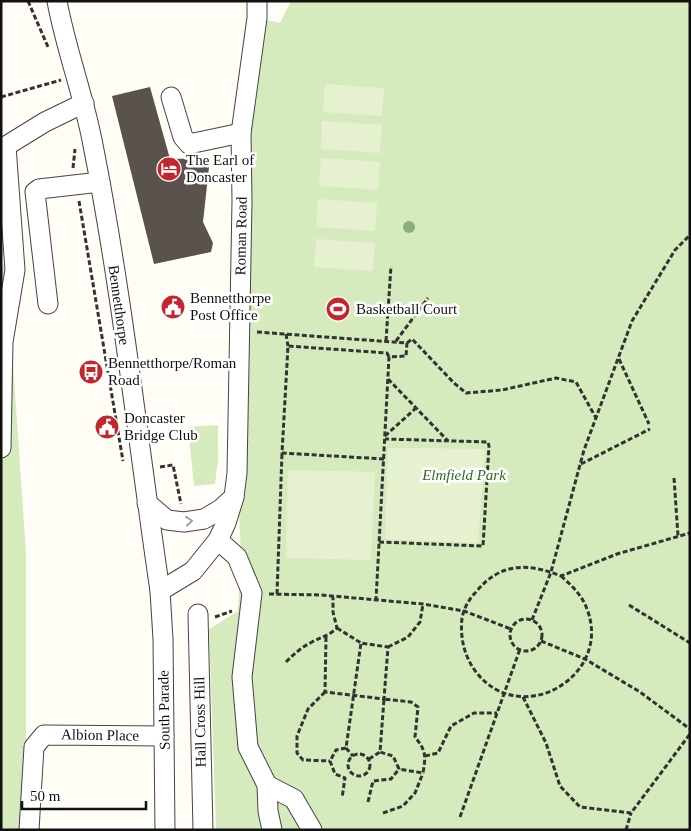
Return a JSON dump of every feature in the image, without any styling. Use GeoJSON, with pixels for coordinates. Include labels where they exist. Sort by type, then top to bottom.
{"type":"FeatureCollection","features":[{"type":"Feature","properties":{"kind":"street","name":"Bennetthorpe"},"geometry":{"type":"LineString","coordinates":[[50,1],[61,22]]}},
{"type":"Feature","properties":{"kind":"street","name":"Bennetthorpe"},"geometry":{"type":"LineString","coordinates":[[57,1],[84,104],[100,182],[112,252],[160,591]]}},
{"type":"Feature","properties":{"kind":"street","name":"Roman Road"},"geometry":{"type":"LineString","coordinates":[[160,591],[193,571],[218,540],[226,523],[234,497],[237,473],[240,330],[241,133],[257,1]]}},
{"type":"Feature","properties":{"kind":"street"},"geometry":{"type":"LineString","coordinates":[[171,96],[183,137],[189,144],[241,133]]}},
{"type":"Feature","properties":{"kind":"street"},"geometry":{"type":"LineString","coordinates":[[1,448],[3,342],[15,270],[6,146],[45,122],[84,104]]}},
{"type":"Feature","properties":{"kind":"street"},"geometry":{"type":"LineString","coordinates":[[48,304],[35,192],[39,189],[100,182]]}},
{"type":"Feature","properties":{"kind":"street"},"geometry":{"type":"LineString","coordinates":[[147,503],[167,520],[184,522],[204,519],[221,509],[234,497]]}},
{"type":"Feature","properties":{"kind":"street"},"geometry":{"type":"LineString","coordinates":[[218,540],[237,556],[252,593],[242,677],[248,747],[267,785],[268,811],[272,830]]}},
{"type":"Feature","properties":{"kind":"street","name":"South Parade"},"geometry":{"type":"LineString","coordinates":[[160,591],[163,639],[165,830]]}},
{"type":"Feature","properties":{"kind":"street","name":"Hall Cross Hill"},"geometry":{"type":"LineString","coordinates":[[198,614],[203,830]]}},
{"type":"Feature","properties":{"kind":"street","name":"Albion Place"},"geometry":{"type":"LineString","coordinates":[[30,830],[34,747],[44,735],[164,736]]}},
{"type":"Feature","properties":{"kind":"street"},"geometry":{"type":"LineString","coordinates":[[267,785],[294,799],[312,830]]}},
{"type":"Feature","properties":{"kind":"path"},"geometry":{"type":"LineString","coordinates":[[1,97],[77,75]]}},
{"type":"Feature","properties":{"kind":"path"},"geometry":{"type":"LineString","coordinates":[[532,620],[551,572],[580,464],[632,321],[675,250],[690,235]]}},
{"type":"Feature","properties":{"kind":"path"},"geometry":{"type":"LineString","coordinates":[[386,341],[391,266]]}},
{"type":"Feature","properties":{"kind":"path"},"geometry":{"type":"LineString","coordinates":[[396,342],[428,298]]}},
{"type":"Feature","properties":{"kind":"path"},"geometry":{"type":"LineString","coordinates":[[240,330],[396,342],[407,342],[412,339],[466,393],[502,390],[556,378],[576,382],[596,418]]}},
{"type":"Feature","properties":{"kind":"path"},"geometry":{"type":"LineString","coordinates":[[277,594],[288,346],[286,334]]}},
{"type":"Feature","properties":{"kind":"path"},"geometry":{"type":"LineString","coordinates":[[389,357],[406,356],[407,342]]}},
{"type":"Feature","properties":{"kind":"path"},"geometry":{"type":"LineString","coordinates":[[288,346],[387,353],[389,357],[376,600]]}},
{"type":"Feature","properties":{"kind":"path"},"geometry":{"type":"LineString","coordinates":[[618,359],[650,424]]}},
{"type":"Feature","properties":{"kind":"path"},"geometry":{"type":"LineString","coordinates":[[388,379],[449,441]]}},
{"type":"Feature","properties":{"kind":"path"},"geometry":{"type":"LineString","coordinates":[[385,438],[416,408]]}},
{"type":"Feature","properties":{"kind":"path"},"geometry":{"type":"LineString","coordinates":[[580,464],[650,429]]}},
{"type":"Feature","properties":{"kind":"path"},"geometry":{"type":"LineString","coordinates":[[379,542],[483,546],[489,446],[488,442],[385,438]]}},
{"type":"Feature","properties":{"kind":"path"},"geometry":{"type":"LineString","coordinates":[[282,454],[384,459]]}},
{"type":"Feature","properties":{"kind":"path"},"geometry":{"type":"LineString","coordinates":[[674,478],[678,536]]}},
{"type":"Feature","properties":{"kind":"path"},"geometry":{"type":"LineString","coordinates":[[561,576],[617,554],[690,533]]}},
{"type":"Feature","properties":{"kind":"path"},"geometry":{"type":"LineString","coordinates":[[521,567],[542,568],[551,572],[561,576],[577,590],[587,609],[592,629],[589,650],[580,669],[565,685],[545,694],[523,697],[504,693],[482,680],[469,662],[462,641],[464,611],[470,599],[483,582],[501,571],[521,567]]}},
{"type":"Feature","properties":{"kind":"path"},"geometry":{"type":"LineString","coordinates":[[252,593],[423,604],[464,611],[511,629]]}},
{"type":"Feature","properties":{"kind":"path"},"geometry":{"type":"LineString","coordinates":[[333,597],[333,612],[338,628],[361,643],[388,647],[408,637],[420,622],[423,604]]}},
{"type":"Feature","properties":{"kind":"path"},"geometry":{"type":"LineString","coordinates":[[629,605],[690,643]]}},
{"type":"Feature","properties":{"kind":"path"},"geometry":{"type":"LineString","coordinates":[[532,620],[536,622],[541,631],[541,641],[530,650],[520,649],[512,641],[511,629],[516,622],[532,620]]}},
{"type":"Feature","properties":{"kind":"path"},"geometry":{"type":"LineString","coordinates":[[286,662],[297,651],[314,641],[326,637],[338,628]]}},
{"type":"Feature","properties":{"kind":"path"},"geometry":{"type":"LineString","coordinates":[[326,637],[325,692],[308,709],[297,736],[297,753],[302,760],[330,762]]}},
{"type":"Feature","properties":{"kind":"path"},"geometry":{"type":"LineString","coordinates":[[541,641],[585,659],[640,692],[689,728]]}},
{"type":"Feature","properties":{"kind":"path"},"geometry":{"type":"LineString","coordinates":[[353,756],[346,748],[361,643]]}},
{"type":"Feature","properties":{"kind":"path"},"geometry":{"type":"LineString","coordinates":[[380,752],[388,647]]}},
{"type":"Feature","properties":{"kind":"path"},"geometry":{"type":"LineString","coordinates":[[460,817],[520,649]]}},
{"type":"Feature","properties":{"kind":"path"},"geometry":{"type":"LineString","coordinates":[[325,692],[411,702],[418,707],[415,737],[425,749],[423,773],[415,793],[403,806],[383,813]]}},
{"type":"Feature","properties":{"kind":"path"},"geometry":{"type":"LineString","coordinates":[[523,697],[546,743],[560,786],[580,807],[631,813]]}},
{"type":"Feature","properties":{"kind":"path"},"geometry":{"type":"LineString","coordinates":[[425,756],[438,753],[451,726],[474,713],[497,713]]}},
{"type":"Feature","properties":{"kind":"path"},"geometry":{"type":"LineString","coordinates":[[626,830],[631,813],[690,734]]}},
{"type":"Feature","properties":{"kind":"path"},"geometry":{"type":"LineString","coordinates":[[345,778],[335,774],[330,762],[336,750],[346,748]]}},
{"type":"Feature","properties":{"kind":"path"},"geometry":{"type":"LineString","coordinates":[[369,759],[380,752],[393,756],[399,769]]}},
{"type":"Feature","properties":{"kind":"path"},"geometry":{"type":"LineString","coordinates":[[360,754],[369,759],[371,766],[368,773],[362,776],[351,773],[348,766],[353,756],[360,754]]}},
{"type":"Feature","properties":{"kind":"path"},"geometry":{"type":"LineString","coordinates":[[399,769],[423,773]]}},
{"type":"Feature","properties":{"kind":"path"},"geometry":{"type":"LineString","coordinates":[[373,781],[391,779],[399,769]]}},
{"type":"Feature","properties":{"kind":"path"},"geometry":{"type":"LineString","coordinates":[[342,798],[345,778],[351,773]]}},
{"type":"Feature","properties":{"kind":"path"},"geometry":{"type":"LineString","coordinates":[[368,773],[373,781],[368,802]]}},
{"type":"Feature","properties":{"kind":"green space","name":"Elmfield Park"},"geometry":{"type":"Polygon","coordinates":[[[291,1],[690,1],[690,830],[216,830],[209,629],[238,611],[241,552],[237,473],[242,201],[257,18],[280,23],[291,1]]]}},
{"type":"Feature","properties":{"kind":"green space"},"geometry":{"type":"Polygon","coordinates":[[[325,84],[384,88],[382,116],[323,112],[325,84]]]}},
{"type":"Feature","properties":{"kind":"green space"},"geometry":{"type":"Polygon","coordinates":[[[322,121],[382,125],[380,153],[321,149],[322,121]]]}},
{"type":"Feature","properties":{"kind":"green space"},"geometry":{"type":"Polygon","coordinates":[[[321,158],[380,162],[378,190],[319,186],[321,158]]]}},
{"type":"Feature","properties":{"kind":"green space"},"geometry":{"type":"Polygon","coordinates":[[[318,199],[377,203],[375,231],[316,227],[318,199]]]}},
{"type":"Feature","properties":{"kind":"green space"},"geometry":{"type":"Polygon","coordinates":[[[316,239],[375,243],[373,271],[314,267],[316,239]]]}},
{"type":"Feature","properties":{"kind":"green space"},"geometry":{"type":"Polygon","coordinates":[[[6,264],[26,552],[26,830],[1,830],[1,265],[6,264]]]}},
{"type":"Feature","properties":{"kind":"green space"},"geometry":{"type":"Polygon","coordinates":[[[218,425],[218,460],[215,484],[194,486],[188,427],[218,425]]]}},
{"type":"Feature","properties":{"kind":"green space"},"geometry":{"type":"Polygon","coordinates":[[[388,448],[485,449],[478,543],[385,539],[388,448]]]}},
{"type":"Feature","properties":{"kind":"green space"},"geometry":{"type":"Polygon","coordinates":[[[288,470],[375,472],[371,560],[286,558],[288,470]]]}},
{"type":"Feature","properties":{"kind":"building","name":"The Earl of Doncaster"},"geometry":{"type":"Polygon","coordinates":[[[150,87],[170,159],[210,158],[203,222],[213,243],[211,252],[154,264],[112,96],[150,87]]]}},
{"type":"Feature","properties":{"kind":"place","name":"The Earl of Doncaster"},"geometry":{"type":"Point","coordinates":[169,169]}},
{"type":"Feature","properties":{"kind":"place","name":"Bennetthorpe Post Office"},"geometry":{"type":"Point","coordinates":[173,307]}},
{"type":"Feature","properties":{"kind":"place","name":"Basketball Court"},"geometry":{"type":"Point","coordinates":[338,309]}},
{"type":"Feature","properties":{"kind":"place","name":"Bennetthorpe/Roman Road"},"geometry":{"type":"Point","coordinates":[91,372]}},
{"type":"Feature","properties":{"kind":"place","name":"Doncaster Bridge Club"},"geometry":{"type":"Point","coordinates":[107,427]}}]}
